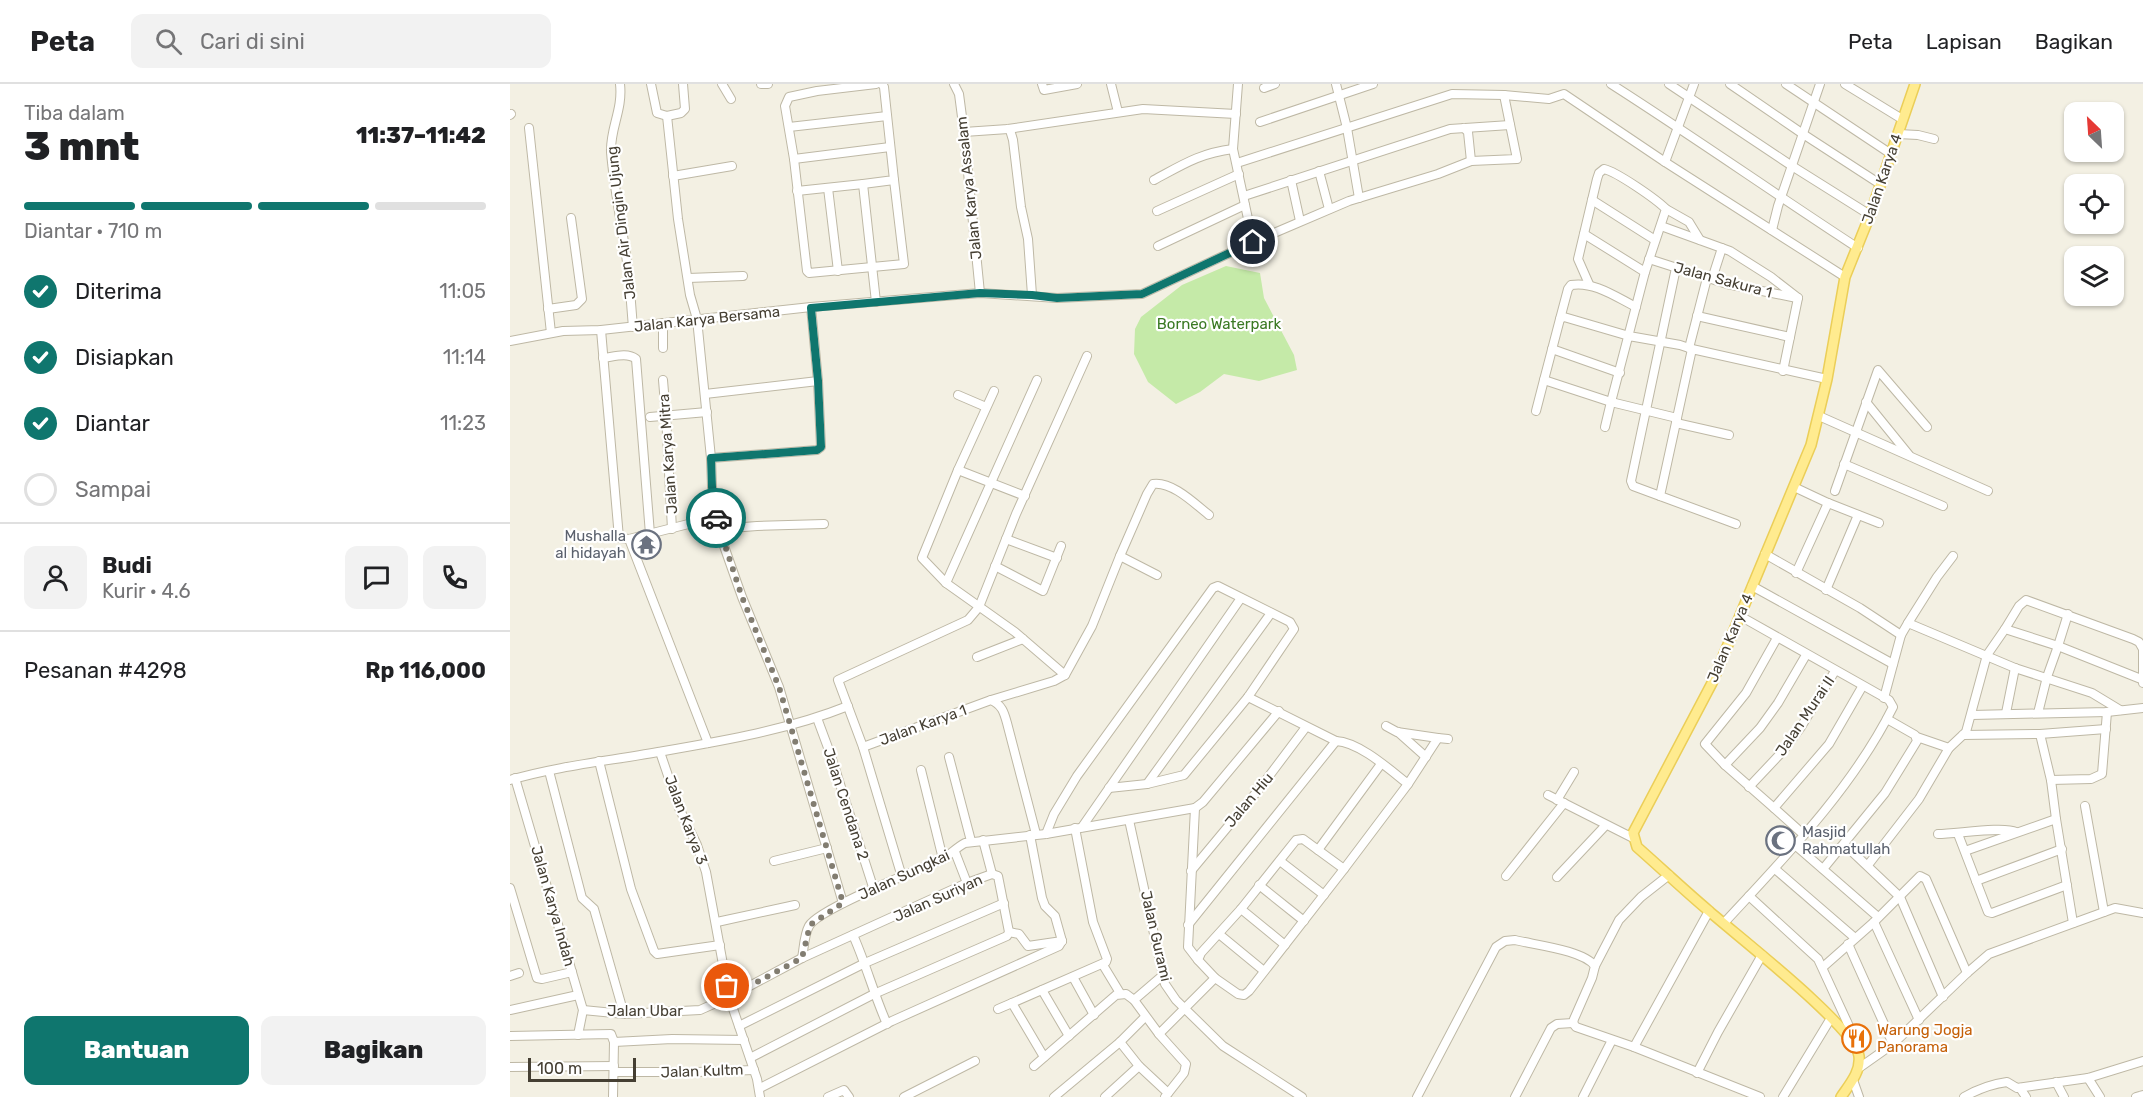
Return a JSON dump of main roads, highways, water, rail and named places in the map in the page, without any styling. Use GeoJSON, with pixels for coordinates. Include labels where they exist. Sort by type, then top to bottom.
{"type":"FeatureCollection","features":[{"type":"Feature","properties":{"kind":"main road","name":"Jalan Karya 4"},"geometry":{"type":"LineString","coordinates":[[1841,1097],[1858,1068],[1859,1056],[1854,1044],[1831,1018],[1637,847],[1633,838],[1636,825],[1712,683],[1815,434],[1845,277],[1858,248],[1898,134],[1911,86]]}},
{"type":"Feature","properties":{"kind":"place","name":"Mushalla al hidayah"},"geometry":{"type":"Point","coordinates":[647,545]}},
{"type":"Feature","properties":{"kind":"place","name":"Masjid Rahmatullah"},"geometry":{"type":"Point","coordinates":[1781,841]}},
{"type":"Feature","properties":{"kind":"place","name":"Warung Jogja Panorama"},"geometry":{"type":"Point","coordinates":[1856,1039]}},
{"type":"Feature","properties":{"kind":"park label","name":"Borneo Waterpark"},"geometry":{"type":"Point","coordinates":[1219,324]}}]}
